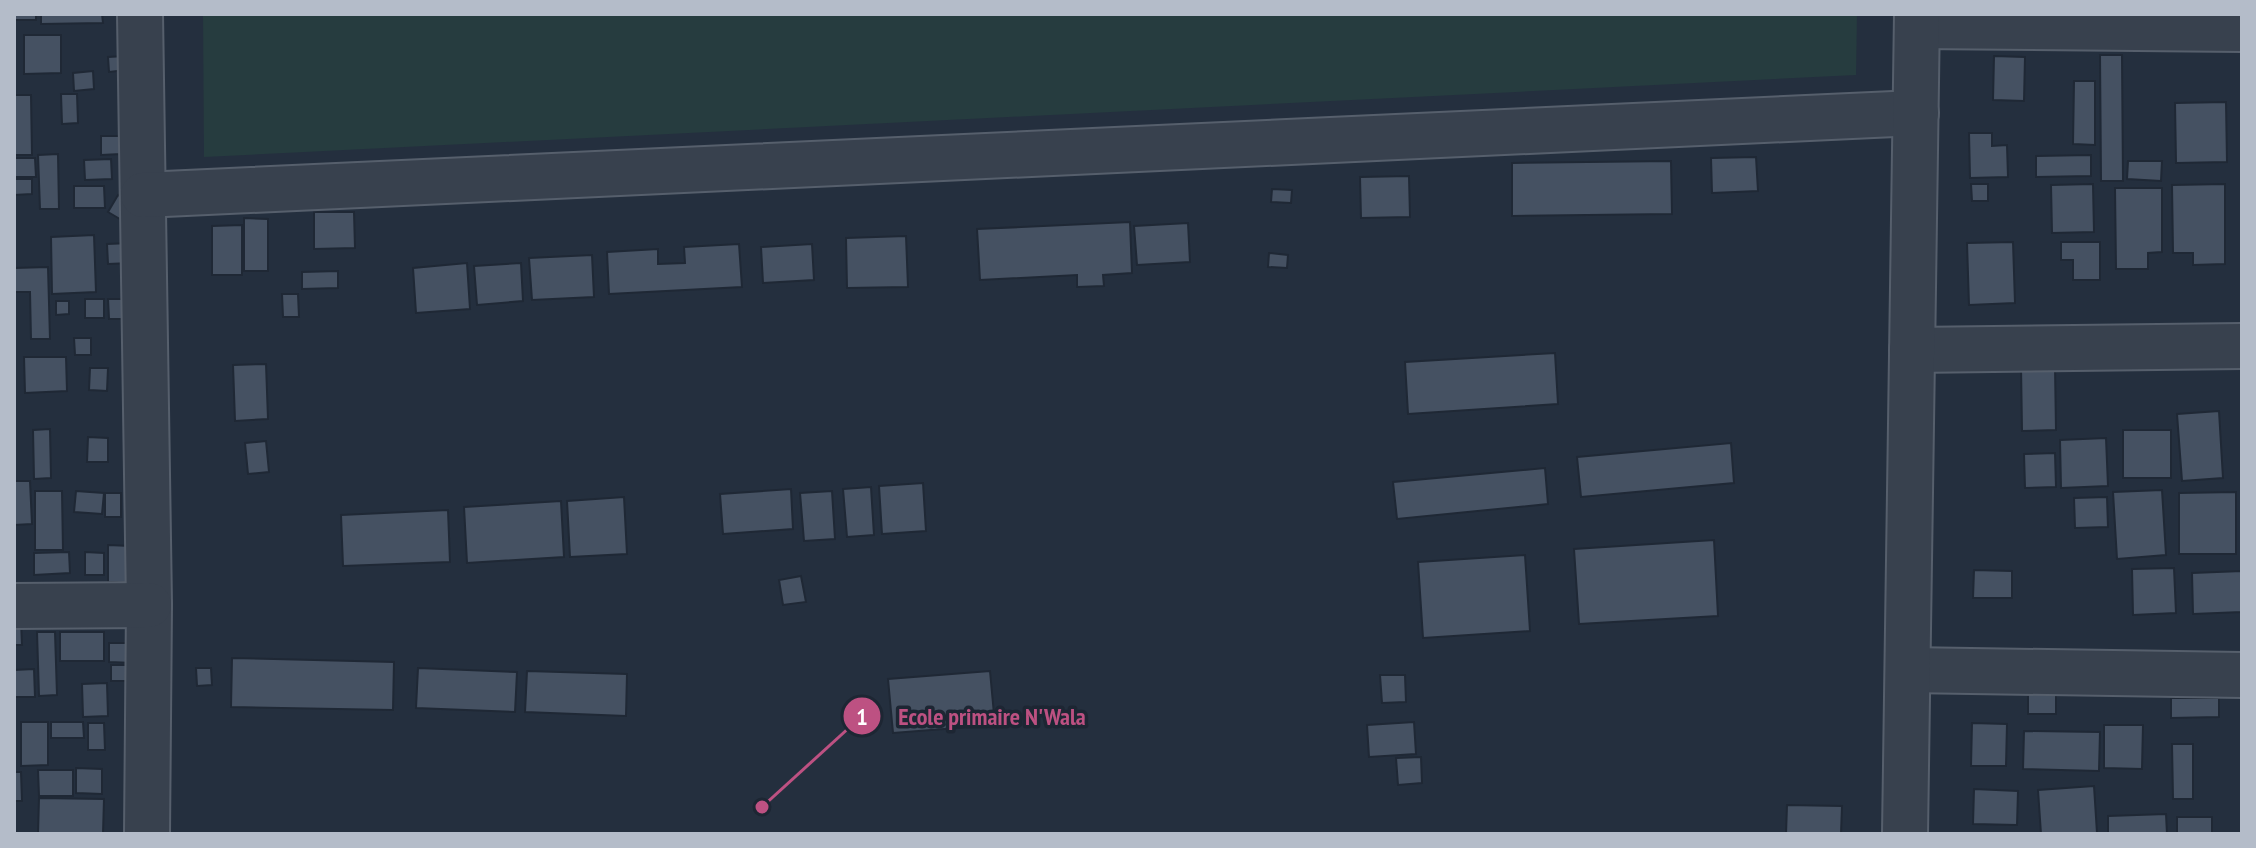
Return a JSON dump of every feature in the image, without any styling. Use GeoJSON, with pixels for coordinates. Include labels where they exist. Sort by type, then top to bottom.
{"type":"FeatureCollection","features":[{"type":"Feature","properties":{"kind":"street"},"geometry":{"type":"LineString","coordinates":[[140,14],[149,605],[147,834]]}},
{"type":"Feature","properties":{"kind":"street"},"geometry":{"type":"LineString","coordinates":[[1905,834],[1917,20],[2242,29]]}},
{"type":"Feature","properties":{"kind":"street"},"geometry":{"type":"LineString","coordinates":[[143,195],[1916,113]]}},
{"type":"Feature","properties":{"kind":"street"},"geometry":{"type":"LineString","coordinates":[[1912,350],[2242,346]]}},
{"type":"Feature","properties":{"kind":"street"},"geometry":{"type":"LineString","coordinates":[[14,606],[149,605]]}},
{"type":"Feature","properties":{"kind":"street"},"geometry":{"type":"LineString","coordinates":[[1908,670],[2242,675]]}},
{"type":"Feature","properties":{"kind":"green space"},"geometry":{"type":"Polygon","coordinates":[[[203,14],[1857,14],[1856,75],[204,157],[203,14]]]}},
{"type":"Feature","properties":{"kind":"building"},"geometry":{"type":"Polygon","coordinates":[[[14,14],[36,14],[36,20],[14,20],[14,14]]]}},
{"type":"Feature","properties":{"kind":"building"},"geometry":{"type":"Polygon","coordinates":[[[41,14],[102,14],[103,23],[41,24],[41,14]]]}},
{"type":"Feature","properties":{"kind":"building"},"geometry":{"type":"Polygon","coordinates":[[[24,35],[61,35],[61,73],[24,74],[24,35]]]}},
{"type":"Feature","properties":{"kind":"building"},"geometry":{"type":"Polygon","coordinates":[[[2100,55],[2122,55],[2123,181],[2101,181],[2100,55]]]}},
{"type":"Feature","properties":{"kind":"building"},"geometry":{"type":"Polygon","coordinates":[[[125,56],[126,70],[109,72],[108,57],[125,56]]]}},
{"type":"Feature","properties":{"kind":"building"},"geometry":{"type":"Polygon","coordinates":[[[1994,56],[2025,57],[2024,101],[1993,100],[1994,56]]]}},
{"type":"Feature","properties":{"kind":"building"},"geometry":{"type":"Polygon","coordinates":[[[93,71],[94,89],[74,91],[73,73],[93,71]]]}},
{"type":"Feature","properties":{"kind":"building"},"geometry":{"type":"Polygon","coordinates":[[[2074,81],[2095,81],[2095,145],[2073,144],[2074,81]]]}},
{"type":"Feature","properties":{"kind":"building"},"geometry":{"type":"Polygon","coordinates":[[[61,94],[77,94],[78,123],[62,124],[61,94]]]}},
{"type":"Feature","properties":{"kind":"building"},"geometry":{"type":"Polygon","coordinates":[[[14,95],[31,95],[32,155],[14,155],[14,95]]]}},
{"type":"Feature","properties":{"kind":"building"},"geometry":{"type":"Polygon","coordinates":[[[2226,102],[2227,162],[2176,163],[2175,103],[2226,102]]]}},
{"type":"Feature","properties":{"kind":"building"},"geometry":{"type":"Polygon","coordinates":[[[1969,133],[1992,133],[1992,146],[2007,145],[2008,177],[1970,178],[1969,133]]]}},
{"type":"Feature","properties":{"kind":"building"},"geometry":{"type":"Polygon","coordinates":[[[101,136],[122,136],[121,154],[101,155],[101,136]]]}},
{"type":"Feature","properties":{"kind":"building"},"geometry":{"type":"Polygon","coordinates":[[[58,154],[59,209],[40,209],[38,155],[58,154]]]}},
{"type":"Feature","properties":{"kind":"building"},"geometry":{"type":"Polygon","coordinates":[[[2091,155],[2091,176],[2036,177],[2036,156],[2091,155]]]}},
{"type":"Feature","properties":{"kind":"building"},"geometry":{"type":"Polygon","coordinates":[[[1756,157],[1758,191],[1712,193],[1711,158],[1756,157]]]}},
{"type":"Feature","properties":{"kind":"building"},"geometry":{"type":"Polygon","coordinates":[[[14,158],[35,158],[36,177],[14,177],[14,158]]]}},
{"type":"Feature","properties":{"kind":"building"},"geometry":{"type":"Polygon","coordinates":[[[111,159],[112,179],[85,180],[84,160],[111,159]]]}},
{"type":"Feature","properties":{"kind":"building"},"geometry":{"type":"Polygon","coordinates":[[[1671,161],[1672,214],[1512,216],[1512,163],[1671,161]]]}},
{"type":"Feature","properties":{"kind":"building"},"geometry":{"type":"Polygon","coordinates":[[[2128,161],[2162,161],[2161,181],[2127,179],[2128,161]]]}},
{"type":"Feature","properties":{"kind":"building"},"geometry":{"type":"Polygon","coordinates":[[[1409,176],[1410,217],[1361,218],[1360,177],[1409,176]]]}},
{"type":"Feature","properties":{"kind":"building"},"geometry":{"type":"Polygon","coordinates":[[[14,179],[32,179],[32,194],[14,195],[14,179]]]}},
{"type":"Feature","properties":{"kind":"building"},"geometry":{"type":"Polygon","coordinates":[[[1971,184],[1988,184],[1988,201],[1972,201],[1971,184]]]}},
{"type":"Feature","properties":{"kind":"building"},"geometry":{"type":"Polygon","coordinates":[[[2093,184],[2094,232],[2052,233],[2051,185],[2093,184]]]}},
{"type":"Feature","properties":{"kind":"building"},"geometry":{"type":"Polygon","coordinates":[[[2225,184],[2225,264],[2193,265],[2193,253],[2173,253],[2172,185],[2225,184]]]}},
{"type":"Feature","properties":{"kind":"building"},"geometry":{"type":"Polygon","coordinates":[[[74,186],[104,186],[105,208],[74,208],[74,186]]]}},
{"type":"Feature","properties":{"kind":"building"},"geometry":{"type":"Polygon","coordinates":[[[2115,188],[2162,188],[2162,252],[2148,253],[2148,269],[2116,269],[2115,188]]]}},
{"type":"Feature","properties":{"kind":"building"},"geometry":{"type":"Polygon","coordinates":[[[1272,189],[1292,190],[1291,203],[1271,202],[1272,189]]]}},
{"type":"Feature","properties":{"kind":"building"},"geometry":{"type":"Polygon","coordinates":[[[118,195],[140,208],[130,225],[108,212],[118,195]]]}},
{"type":"Feature","properties":{"kind":"building"},"geometry":{"type":"Polygon","coordinates":[[[314,212],[354,212],[355,248],[314,249],[314,212]]]}},
{"type":"Feature","properties":{"kind":"building"},"geometry":{"type":"Polygon","coordinates":[[[244,218],[268,219],[268,271],[244,271],[244,218]]]}},
{"type":"Feature","properties":{"kind":"building"},"geometry":{"type":"Polygon","coordinates":[[[1130,222],[1132,273],[1103,275],[1104,286],[1077,287],[1077,275],[980,280],[977,229],[1130,222]]]}},
{"type":"Feature","properties":{"kind":"building"},"geometry":{"type":"Polygon","coordinates":[[[1188,223],[1190,262],[1137,265],[1134,226],[1188,223]]]}},
{"type":"Feature","properties":{"kind":"building"},"geometry":{"type":"Polygon","coordinates":[[[242,225],[242,275],[212,275],[212,226],[242,225]]]}},
{"type":"Feature","properties":{"kind":"building"},"geometry":{"type":"Polygon","coordinates":[[[94,235],[96,292],[52,294],[51,237],[94,235]]]}},
{"type":"Feature","properties":{"kind":"building"},"geometry":{"type":"Polygon","coordinates":[[[906,236],[908,287],[847,288],[846,238],[906,236]]]}},
{"type":"Feature","properties":{"kind":"building"},"geometry":{"type":"Polygon","coordinates":[[[2013,242],[2015,303],[1969,305],[1967,243],[2013,242]]]}},
{"type":"Feature","properties":{"kind":"building"},"geometry":{"type":"Polygon","coordinates":[[[2061,242],[2100,242],[2100,280],[2073,280],[2073,260],[2061,260],[2061,242]]]}},
{"type":"Feature","properties":{"kind":"building"},"geometry":{"type":"Polygon","coordinates":[[[130,243],[131,263],[108,264],[107,244],[130,243]]]}},
{"type":"Feature","properties":{"kind":"building"},"geometry":{"type":"Polygon","coordinates":[[[739,244],[742,287],[609,294],[607,252],[658,249],[658,264],[685,263],[684,247],[739,244]]]}},
{"type":"Feature","properties":{"kind":"building"},"geometry":{"type":"Polygon","coordinates":[[[812,244],[814,280],[763,283],[761,247],[812,244]]]}},
{"type":"Feature","properties":{"kind":"building"},"geometry":{"type":"Polygon","coordinates":[[[1269,253],[1288,255],[1287,268],[1268,267],[1269,253]]]}},
{"type":"Feature","properties":{"kind":"building"},"geometry":{"type":"Polygon","coordinates":[[[592,255],[594,297],[532,300],[529,258],[592,255]]]}},
{"type":"Feature","properties":{"kind":"building"},"geometry":{"type":"Polygon","coordinates":[[[467,263],[470,309],[416,313],[413,268],[467,263]]]}},
{"type":"Feature","properties":{"kind":"building"},"geometry":{"type":"Polygon","coordinates":[[[521,263],[523,301],[477,305],[474,266],[521,263]]]}},
{"type":"Feature","properties":{"kind":"building"},"geometry":{"type":"Polygon","coordinates":[[[48,267],[50,339],[31,339],[30,292],[14,292],[14,268],[48,267]]]}},
{"type":"Feature","properties":{"kind":"building"},"geometry":{"type":"Polygon","coordinates":[[[338,271],[338,288],[302,289],[302,272],[338,271]]]}},
{"type":"Feature","properties":{"kind":"building"},"geometry":{"type":"Polygon","coordinates":[[[282,294],[298,294],[299,317],[283,317],[282,294]]]}},
{"type":"Feature","properties":{"kind":"building"},"geometry":{"type":"Polygon","coordinates":[[[85,299],[104,299],[104,318],[85,318],[85,299]]]}},
{"type":"Feature","properties":{"kind":"building"},"geometry":{"type":"Polygon","coordinates":[[[108,299],[128,299],[128,319],[109,319],[108,299]]]}},
{"type":"Feature","properties":{"kind":"building"},"geometry":{"type":"Polygon","coordinates":[[[56,301],[69,301],[69,314],[56,315],[56,301]]]}},
{"type":"Feature","properties":{"kind":"building"},"geometry":{"type":"Polygon","coordinates":[[[74,338],[91,338],[91,355],[75,355],[74,338]]]}},
{"type":"Feature","properties":{"kind":"building"},"geometry":{"type":"Polygon","coordinates":[[[1555,353],[1558,404],[1408,414],[1405,362],[1555,353]]]}},
{"type":"Feature","properties":{"kind":"building"},"geometry":{"type":"Polygon","coordinates":[[[24,357],[66,357],[67,391],[25,393],[24,357]]]}},
{"type":"Feature","properties":{"kind":"building"},"geometry":{"type":"Polygon","coordinates":[[[266,364],[268,419],[235,421],[233,365],[266,364]]]}},
{"type":"Feature","properties":{"kind":"building"},"geometry":{"type":"Polygon","coordinates":[[[2021,366],[2055,366],[2056,430],[2022,431],[2021,366]]]}},
{"type":"Feature","properties":{"kind":"building"},"geometry":{"type":"Polygon","coordinates":[[[90,368],[108,368],[107,391],[89,390],[90,368]]]}},
{"type":"Feature","properties":{"kind":"building"},"geometry":{"type":"Polygon","coordinates":[[[2219,411],[2223,478],[2182,481],[2177,414],[2219,411]]]}},
{"type":"Feature","properties":{"kind":"building"},"geometry":{"type":"Polygon","coordinates":[[[50,429],[51,478],[34,479],[33,430],[50,429]]]}},
{"type":"Feature","properties":{"kind":"building"},"geometry":{"type":"Polygon","coordinates":[[[2123,430],[2171,430],[2171,478],[2123,478],[2123,430]]]}},
{"type":"Feature","properties":{"kind":"building"},"geometry":{"type":"Polygon","coordinates":[[[88,437],[108,438],[108,462],[87,462],[88,437]]]}},
{"type":"Feature","properties":{"kind":"building"},"geometry":{"type":"Polygon","coordinates":[[[2106,438],[2108,486],[2061,488],[2060,440],[2106,438]]]}},
{"type":"Feature","properties":{"kind":"building"},"geometry":{"type":"Polygon","coordinates":[[[266,441],[269,472],[248,474],[245,443],[266,441]]]}},
{"type":"Feature","properties":{"kind":"building"},"geometry":{"type":"Polygon","coordinates":[[[1731,443],[1734,483],[1581,497],[1577,457],[1731,443]]]}},
{"type":"Feature","properties":{"kind":"building"},"geometry":{"type":"Polygon","coordinates":[[[2055,453],[2056,487],[2025,488],[2024,454],[2055,453]]]}},
{"type":"Feature","properties":{"kind":"building"},"geometry":{"type":"Polygon","coordinates":[[[1545,468],[1548,504],[1397,519],[1393,482],[1545,468]]]}},
{"type":"Feature","properties":{"kind":"building"},"geometry":{"type":"Polygon","coordinates":[[[14,481],[30,481],[32,524],[14,525],[14,481]]]}},
{"type":"Feature","properties":{"kind":"building"},"geometry":{"type":"Polygon","coordinates":[[[923,483],[926,531],[882,534],[879,486],[923,483]]]}},
{"type":"Feature","properties":{"kind":"building"},"geometry":{"type":"Polygon","coordinates":[[[871,487],[874,535],[847,537],[843,489],[871,487]]]}},
{"type":"Feature","properties":{"kind":"building"},"geometry":{"type":"Polygon","coordinates":[[[791,489],[793,529],[723,534],[720,494],[791,489]]]}},
{"type":"Feature","properties":{"kind":"building"},"geometry":{"type":"Polygon","coordinates":[[[2162,490],[2166,555],[2117,559],[2113,492],[2162,490]]]}},
{"type":"Feature","properties":{"kind":"building"},"geometry":{"type":"Polygon","coordinates":[[[35,491],[62,491],[63,550],[35,550],[35,491]]]}},
{"type":"Feature","properties":{"kind":"building"},"geometry":{"type":"Polygon","coordinates":[[[76,491],[104,493],[102,514],[74,512],[76,491]]]}},
{"type":"Feature","properties":{"kind":"building"},"geometry":{"type":"Polygon","coordinates":[[[832,491],[835,539],[804,541],[800,493],[832,491]]]}},
{"type":"Feature","properties":{"kind":"building"},"geometry":{"type":"Polygon","coordinates":[[[2236,492],[2236,554],[2179,554],[2179,493],[2236,492]]]}},
{"type":"Feature","properties":{"kind":"building"},"geometry":{"type":"Polygon","coordinates":[[[105,493],[121,493],[121,517],[105,517],[105,493]]]}},
{"type":"Feature","properties":{"kind":"building"},"geometry":{"type":"Polygon","coordinates":[[[624,497],[627,554],[570,557],[567,501],[624,497]]]}},
{"type":"Feature","properties":{"kind":"building"},"geometry":{"type":"Polygon","coordinates":[[[2107,497],[2108,527],[2075,528],[2074,498],[2107,497]]]}},
{"type":"Feature","properties":{"kind":"building"},"geometry":{"type":"Polygon","coordinates":[[[561,501],[564,557],[467,563],[464,507],[561,501]]]}},
{"type":"Feature","properties":{"kind":"building"},"geometry":{"type":"Polygon","coordinates":[[[448,510],[450,562],[343,566],[341,515],[448,510]]]}},
{"type":"Feature","properties":{"kind":"building"},"geometry":{"type":"Polygon","coordinates":[[[1714,540],[1718,616],[1579,624],[1574,549],[1714,540]]]}},
{"type":"Feature","properties":{"kind":"building"},"geometry":{"type":"Polygon","coordinates":[[[108,545],[131,546],[130,583],[108,582],[108,545]]]}},
{"type":"Feature","properties":{"kind":"building"},"geometry":{"type":"Polygon","coordinates":[[[69,552],[70,573],[34,575],[34,553],[69,552]]]}},
{"type":"Feature","properties":{"kind":"building"},"geometry":{"type":"Polygon","coordinates":[[[85,552],[104,553],[104,575],[85,575],[85,552]]]}},
{"type":"Feature","properties":{"kind":"building"},"geometry":{"type":"Polygon","coordinates":[[[1525,555],[1530,631],[1423,638],[1418,562],[1525,555]]]}},
{"type":"Feature","properties":{"kind":"building"},"geometry":{"type":"Polygon","coordinates":[[[2174,568],[2176,613],[2133,615],[2132,569],[2174,568]]]}},
{"type":"Feature","properties":{"kind":"building"},"geometry":{"type":"Polygon","coordinates":[[[1974,570],[2012,571],[2012,598],[1973,598],[1974,570]]]}},
{"type":"Feature","properties":{"kind":"building"},"geometry":{"type":"Polygon","coordinates":[[[2242,571],[2242,612],[2193,614],[2192,573],[2242,571]]]}},
{"type":"Feature","properties":{"kind":"building"},"geometry":{"type":"Polygon","coordinates":[[[801,576],[806,602],[783,605],[779,580],[801,576]]]}},
{"type":"Feature","properties":{"kind":"building"},"geometry":{"type":"Polygon","coordinates":[[[14,621],[21,621],[22,645],[14,645],[14,621]]]}},
{"type":"Feature","properties":{"kind":"building"},"geometry":{"type":"Polygon","coordinates":[[[37,632],[55,632],[57,695],[39,696],[37,632]]]}},
{"type":"Feature","properties":{"kind":"building"},"geometry":{"type":"Polygon","coordinates":[[[60,632],[104,632],[104,661],[60,661],[60,632]]]}},
{"type":"Feature","properties":{"kind":"building"},"geometry":{"type":"Polygon","coordinates":[[[109,643],[132,643],[133,663],[109,662],[109,643]]]}},
{"type":"Feature","properties":{"kind":"building"},"geometry":{"type":"Polygon","coordinates":[[[232,658],[394,662],[393,710],[231,707],[232,658]]]}},
{"type":"Feature","properties":{"kind":"building"},"geometry":{"type":"Polygon","coordinates":[[[111,665],[132,665],[132,681],[111,681],[111,665]]]}},
{"type":"Feature","properties":{"kind":"building"},"geometry":{"type":"Polygon","coordinates":[[[196,668],[211,668],[212,685],[197,686],[196,668]]]}},
{"type":"Feature","properties":{"kind":"building"},"geometry":{"type":"Polygon","coordinates":[[[418,668],[517,672],[515,712],[416,708],[418,668]]]}},
{"type":"Feature","properties":{"kind":"building"},"geometry":{"type":"Polygon","coordinates":[[[34,669],[35,697],[14,697],[14,670],[34,669]]]}},
{"type":"Feature","properties":{"kind":"building"},"geometry":{"type":"Polygon","coordinates":[[[527,671],[627,674],[626,716],[525,712],[527,671]]]}},
{"type":"Feature","properties":{"kind":"building"},"geometry":{"type":"Polygon","coordinates":[[[990,671],[995,725],[893,733],[888,679],[990,671]]]}},
{"type":"Feature","properties":{"kind":"building"},"geometry":{"type":"Polygon","coordinates":[[[1380,675],[1405,675],[1406,702],[1382,703],[1380,675]]]}},
{"type":"Feature","properties":{"kind":"building"},"geometry":{"type":"Polygon","coordinates":[[[107,683],[108,716],[83,717],[82,684],[107,683]]]}},
{"type":"Feature","properties":{"kind":"building"},"geometry":{"type":"Polygon","coordinates":[[[2028,693],[2056,694],[2056,714],[2028,714],[2028,693]]]}},
{"type":"Feature","properties":{"kind":"building"},"geometry":{"type":"Polygon","coordinates":[[[2171,698],[2219,698],[2219,717],[2171,718],[2171,698]]]}},
{"type":"Feature","properties":{"kind":"building"},"geometry":{"type":"Polygon","coordinates":[[[21,722],[48,722],[48,765],[21,766],[21,722]]]}},
{"type":"Feature","properties":{"kind":"building"},"geometry":{"type":"Polygon","coordinates":[[[51,722],[83,722],[84,738],[51,738],[51,722]]]}},
{"type":"Feature","properties":{"kind":"building"},"geometry":{"type":"Polygon","coordinates":[[[1414,722],[1416,754],[1369,757],[1367,725],[1414,722]]]}},
{"type":"Feature","properties":{"kind":"building"},"geometry":{"type":"Polygon","coordinates":[[[88,723],[104,723],[105,750],[88,750],[88,723]]]}},
{"type":"Feature","properties":{"kind":"building"},"geometry":{"type":"Polygon","coordinates":[[[1972,723],[2007,724],[2006,766],[1971,766],[1972,723]]]}},
{"type":"Feature","properties":{"kind":"building"},"geometry":{"type":"Polygon","coordinates":[[[2104,725],[2143,725],[2142,769],[2104,768],[2104,725]]]}},
{"type":"Feature","properties":{"kind":"building"},"geometry":{"type":"Polygon","coordinates":[[[2024,731],[2100,732],[2099,771],[2023,769],[2024,731]]]}},
{"type":"Feature","properties":{"kind":"building"},"geometry":{"type":"Polygon","coordinates":[[[2172,744],[2193,744],[2193,799],[2173,799],[2172,744]]]}},
{"type":"Feature","properties":{"kind":"building"},"geometry":{"type":"Polygon","coordinates":[[[1421,757],[1422,783],[1398,785],[1396,758],[1421,757]]]}},
{"type":"Feature","properties":{"kind":"building"},"geometry":{"type":"Polygon","coordinates":[[[76,768],[102,769],[102,794],[76,793],[76,768]]]}},
{"type":"Feature","properties":{"kind":"building"},"geometry":{"type":"Polygon","coordinates":[[[38,770],[73,770],[73,796],[39,796],[38,770]]]}},
{"type":"Feature","properties":{"kind":"building"},"geometry":{"type":"Polygon","coordinates":[[[14,772],[21,772],[22,801],[14,801],[14,772]]]}},
{"type":"Feature","properties":{"kind":"building"},"geometry":{"type":"Polygon","coordinates":[[[2094,786],[2097,833],[2041,834],[2038,790],[2094,786]]]}},
{"type":"Feature","properties":{"kind":"building"},"geometry":{"type":"Polygon","coordinates":[[[1974,789],[2018,791],[2017,825],[1973,824],[1974,789]]]}},
{"type":"Feature","properties":{"kind":"building"},"geometry":{"type":"Polygon","coordinates":[[[39,798],[104,799],[103,834],[38,834],[39,798]]]}},
{"type":"Feature","properties":{"kind":"building"},"geometry":{"type":"Polygon","coordinates":[[[1787,805],[1842,806],[1841,834],[1786,834],[1787,805]]]}},
{"type":"Feature","properties":{"kind":"building"},"geometry":{"type":"Polygon","coordinates":[[[2166,814],[2167,834],[2108,834],[2108,816],[2166,814]]]}},
{"type":"Feature","properties":{"kind":"building"},"geometry":{"type":"Polygon","coordinates":[[[2177,817],[2212,817],[2212,834],[2177,834],[2177,817]]]}},
{"type":"Feature","properties":{"kind":"place","name":"Ecole primaire N'Wala"},"geometry":{"type":"Point","coordinates":[762,807]}}]}
